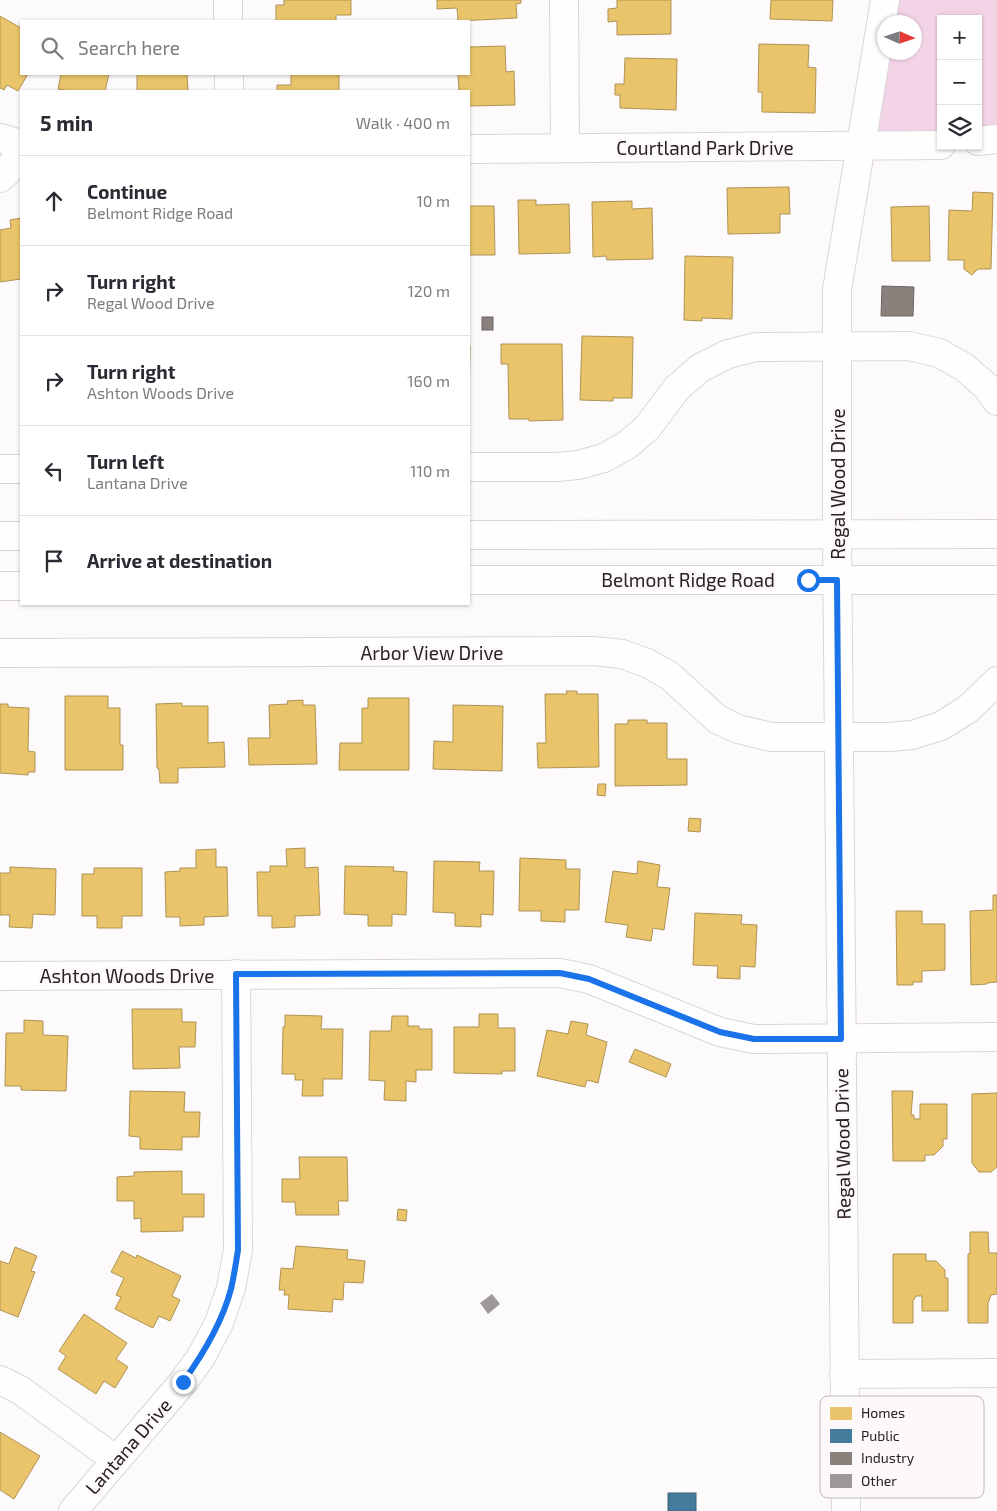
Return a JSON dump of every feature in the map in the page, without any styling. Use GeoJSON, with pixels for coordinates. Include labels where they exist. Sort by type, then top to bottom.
{"type":"FeatureCollection","features":[{"type":"Feature","properties":{"kind":"street"},"geometry":{"type":"LineString","coordinates":[[228,0],[228,20]]}},
{"type":"Feature","properties":{"kind":"street"},"geometry":{"type":"LineString","coordinates":[[564,0],[566,148]]}},
{"type":"Feature","properties":{"kind":"street","name":"Regal Wood Drive"},"geometry":{"type":"LineString","coordinates":[[844,1396],[837,580],[837,290],[884,0]]}},
{"type":"Feature","properties":{"kind":"street"},"geometry":{"type":"LineString","coordinates":[[229,75],[229,90]]}},
{"type":"Feature","properties":{"kind":"street"},"geometry":{"type":"LineString","coordinates":[[0,138],[20,144]]}},
{"type":"Feature","properties":{"kind":"street"},"geometry":{"type":"LineString","coordinates":[[982,141],[997,139]]}},
{"type":"Feature","properties":{"kind":"street","name":"Courtland Park Drive"},"geometry":{"type":"LineString","coordinates":[[470,149],[937,145]]}},
{"type":"Feature","properties":{"kind":"street"},"geometry":{"type":"LineString","coordinates":[[0,178],[5,175],[20,150]]}},
{"type":"Feature","properties":{"kind":"street"},"geometry":{"type":"LineString","coordinates":[[470,467],[556,467],[578,465],[604,458],[627,445],[647,428],[677,388],[700,368],[728,354],[756,347],[909,346],[939,353],[964,367],[986,386],[997,401]]}},
{"type":"Feature","properties":{"kind":"street"},"geometry":{"type":"LineString","coordinates":[[0,469],[20,469]]}},
{"type":"Feature","properties":{"kind":"street"},"geometry":{"type":"LineString","coordinates":[[470,535],[997,534]]}},
{"type":"Feature","properties":{"kind":"street"},"geometry":{"type":"LineString","coordinates":[[0,536],[20,536]]}},
{"type":"Feature","properties":{"kind":"street","name":"Belmont Ridge Road"},"geometry":{"type":"LineString","coordinates":[[470,580],[997,580]]}},
{"type":"Feature","properties":{"kind":"street"},"geometry":{"type":"LineString","coordinates":[[0,586],[20,586]]}},
{"type":"Feature","properties":{"kind":"street","name":"Arbor View Drive"},"geometry":{"type":"LineString","coordinates":[[0,653],[593,651],[622,654],[647,663],[670,676],[717,719],[738,729],[771,737],[890,737],[912,735],[941,726],[968,709],[997,682]]}},
{"type":"Feature","properties":{"kind":"street","name":"Ashton Woods Drive"},"geometry":{"type":"LineString","coordinates":[[0,976],[560,973],[589,979],[720,1032],[754,1039],[997,1037]]}},
{"type":"Feature","properties":{"kind":"street","name":"Lantana Drive"},"geometry":{"type":"LineString","coordinates":[[72,1511],[183,1382],[201,1358],[220,1323],[231,1288],[238,1250],[236,974]]}},
{"type":"Feature","properties":{"kind":"street"},"geometry":{"type":"LineString","coordinates":[[844,1374],[997,1373]]}},
{"type":"Feature","properties":{"kind":"street"},"geometry":{"type":"LineString","coordinates":[[0,1380],[20,1390],[116,1460]]}},
{"type":"Feature","properties":{"kind":"street","name":"Regal Wood Drive"},"geometry":{"type":"LineString","coordinates":[[846,1498],[846,1511]]}},
{"type":"Feature","properties":{"kind":"shaded area"},"geometry":{"type":"Polygon","coordinates":[[[885,0],[997,0],[997,139],[982,141],[982,15],[937,15],[937,145],[861,146],[877,49],[877,60],[922,60],[922,15],[883,15],[885,0]]]}},
{"type":"Feature","properties":{"kind":"building: Homes"},"geometry":{"type":"Polygon","coordinates":[[[284,0],[351,0],[351,15],[336,15],[336,20],[276,20],[276,5],[284,5],[284,0]]]}},
{"type":"Feature","properties":{"kind":"building: Homes"},"geometry":{"type":"Polygon","coordinates":[[[437,0],[521,0],[521,3],[516,4],[517,18],[458,20],[457,8],[437,9],[437,0]]]}},
{"type":"Feature","properties":{"kind":"building: Homes"},"geometry":{"type":"Polygon","coordinates":[[[617,0],[671,0],[671,34],[617,35],[617,21],[608,22],[608,9],[617,8],[617,0]]]}},
{"type":"Feature","properties":{"kind":"building: Homes"},"geometry":{"type":"Polygon","coordinates":[[[771,0],[833,0],[832,21],[770,19],[771,0]]]}},
{"type":"Feature","properties":{"kind":"building: Homes"},"geometry":{"type":"Polygon","coordinates":[[[0,16],[20,27],[20,75],[27,75],[18,91],[7,85],[4,90],[0,88],[0,16]]]}},
{"type":"Feature","properties":{"kind":"building: Homes"},"geometry":{"type":"Polygon","coordinates":[[[759,44],[809,45],[808,67],[816,68],[815,113],[762,112],[762,92],[758,92],[759,44]]]}},
{"type":"Feature","properties":{"kind":"building: Homes"},"geometry":{"type":"Polygon","coordinates":[[[505,46],[506,72],[514,71],[515,105],[470,106],[470,90],[459,90],[458,75],[470,75],[470,47],[505,46]]]}},
{"type":"Feature","properties":{"kind":"building: Homes"},"geometry":{"type":"Polygon","coordinates":[[[625,58],[677,59],[676,110],[620,108],[620,95],[615,95],[615,84],[624,84],[625,58]]]}},
{"type":"Feature","properties":{"kind":"building: Homes"},"geometry":{"type":"Polygon","coordinates":[[[61,75],[109,75],[105,90],[58,89],[61,75]]]}},
{"type":"Feature","properties":{"kind":"building: Homes"},"geometry":{"type":"Polygon","coordinates":[[[137,75],[187,75],[188,90],[137,90],[137,75]]]}},
{"type":"Feature","properties":{"kind":"building: Homes"},"geometry":{"type":"Polygon","coordinates":[[[291,75],[339,75],[339,90],[277,90],[277,85],[291,85],[291,75]]]}},
{"type":"Feature","properties":{"kind":"building: Homes"},"geometry":{"type":"Polygon","coordinates":[[[789,187],[790,214],[780,214],[780,233],[728,234],[727,188],[789,187]]]}},
{"type":"Feature","properties":{"kind":"building: Homes"},"geometry":{"type":"Polygon","coordinates":[[[973,192],[993,193],[991,269],[978,269],[972,275],[964,269],[964,260],[948,260],[949,210],[972,211],[973,192]]]}},
{"type":"Feature","properties":{"kind":"building: Homes"},"geometry":{"type":"Polygon","coordinates":[[[518,200],[536,200],[536,205],[569,204],[570,253],[519,254],[518,200]]]}},
{"type":"Feature","properties":{"kind":"building: Homes"},"geometry":{"type":"Polygon","coordinates":[[[632,201],[632,209],[652,208],[653,259],[607,260],[606,256],[593,257],[592,202],[632,201]]]}},
{"type":"Feature","properties":{"kind":"building: Homes"},"geometry":{"type":"Polygon","coordinates":[[[470,206],[494,206],[495,255],[470,255],[470,206]]]}},
{"type":"Feature","properties":{"kind":"building: Homes"},"geometry":{"type":"Polygon","coordinates":[[[929,206],[930,261],[892,261],[891,207],[929,206]]]}},
{"type":"Feature","properties":{"kind":"building: Homes"},"geometry":{"type":"Polygon","coordinates":[[[20,218],[20,279],[0,282],[0,230],[11,228],[10,220],[20,218]]]}},
{"type":"Feature","properties":{"kind":"building: Homes"},"geometry":{"type":"Polygon","coordinates":[[[685,256],[733,257],[732,319],[702,318],[702,321],[684,320],[685,256]]]}},
{"type":"Feature","properties":{"kind":"building: Homes"},"geometry":{"type":"Polygon","coordinates":[[[582,336],[633,337],[632,398],[613,398],[613,401],[580,400],[582,336]]]}},
{"type":"Feature","properties":{"kind":"building: Homes"},"geometry":{"type":"Polygon","coordinates":[[[501,344],[562,344],[563,420],[529,421],[529,419],[509,419],[508,364],[501,364],[501,344]]]}},
{"type":"Feature","properties":{"kind":"building: Homes"},"geometry":{"type":"Polygon","coordinates":[[[566,691],[577,691],[577,694],[598,694],[599,767],[538,768],[537,743],[546,743],[545,694],[567,694],[566,691]]]}},
{"type":"Feature","properties":{"kind":"building: Homes"},"geometry":{"type":"Polygon","coordinates":[[[65,696],[108,696],[108,708],[120,708],[120,745],[123,745],[123,770],[65,770],[65,696]]]}},
{"type":"Feature","properties":{"kind":"building: Homes"},"geometry":{"type":"Polygon","coordinates":[[[368,698],[409,698],[409,770],[339,770],[340,743],[362,743],[362,708],[368,708],[368,698]]]}},
{"type":"Feature","properties":{"kind":"building: Homes"},"geometry":{"type":"Polygon","coordinates":[[[303,700],[303,705],[315,705],[317,764],[249,765],[248,738],[270,738],[269,705],[288,704],[287,701],[303,700]]]}},
{"type":"Feature","properties":{"kind":"building: Homes"},"geometry":{"type":"Polygon","coordinates":[[[182,703],[182,706],[208,706],[208,743],[224,742],[225,767],[178,768],[178,783],[160,783],[159,769],[157,768],[156,704],[182,703]]]}},
{"type":"Feature","properties":{"kind":"building: Homes"},"geometry":{"type":"Polygon","coordinates":[[[0,704],[8,704],[8,707],[29,708],[28,751],[35,752],[35,772],[28,772],[28,775],[0,773],[0,704]]]}},
{"type":"Feature","properties":{"kind":"building: Homes"},"geometry":{"type":"Polygon","coordinates":[[[453,705],[503,706],[502,771],[433,769],[434,741],[453,742],[453,705]]]}},
{"type":"Feature","properties":{"kind":"building: Homes"},"geometry":{"type":"Polygon","coordinates":[[[628,720],[647,720],[647,723],[667,723],[667,759],[687,759],[687,785],[615,786],[615,724],[628,724],[628,720]]]}},
{"type":"Feature","properties":{"kind":"building: Homes"},"geometry":{"type":"Polygon","coordinates":[[[598,784],[606,784],[605,796],[597,795],[598,784]]]}},
{"type":"Feature","properties":{"kind":"building: Homes"},"geometry":{"type":"Polygon","coordinates":[[[689,818],[701,819],[700,832],[688,831],[689,818]]]}},
{"type":"Feature","properties":{"kind":"building: Homes"},"geometry":{"type":"Polygon","coordinates":[[[305,848],[305,868],[318,867],[320,915],[295,916],[295,927],[272,928],[272,916],[258,916],[257,872],[270,872],[270,866],[287,866],[286,849],[305,848]]]}},
{"type":"Feature","properties":{"kind":"building: Homes"},"geometry":{"type":"Polygon","coordinates":[[[216,849],[216,867],[227,867],[228,916],[204,917],[204,925],[180,926],[180,917],[166,917],[165,872],[180,871],[180,868],[196,868],[196,850],[216,849]]]}},
{"type":"Feature","properties":{"kind":"building: Homes"},"geometry":{"type":"Polygon","coordinates":[[[520,858],[566,860],[566,869],[580,869],[579,910],[565,910],[565,922],[541,921],[541,911],[519,911],[520,858]]]}},
{"type":"Feature","properties":{"kind":"building: Homes"},"geometry":{"type":"Polygon","coordinates":[[[434,861],[480,862],[479,871],[494,871],[493,915],[481,914],[481,927],[455,926],[455,913],[433,912],[434,861]]]}},
{"type":"Feature","properties":{"kind":"building: Homes"},"geometry":{"type":"Polygon","coordinates":[[[638,861],[660,865],[657,887],[670,888],[664,930],[653,928],[651,941],[626,937],[628,925],[605,922],[613,871],[637,874],[638,861]]]}},
{"type":"Feature","properties":{"kind":"building: Homes"},"geometry":{"type":"Polygon","coordinates":[[[345,866],[394,867],[393,871],[407,872],[406,915],[392,914],[392,926],[368,926],[368,915],[344,914],[345,866]]]}},
{"type":"Feature","properties":{"kind":"building: Homes"},"geometry":{"type":"Polygon","coordinates":[[[10,867],[56,869],[55,915],[33,914],[32,928],[9,927],[10,915],[0,915],[0,873],[10,873],[10,867]]]}},
{"type":"Feature","properties":{"kind":"building: Homes"},"geometry":{"type":"Polygon","coordinates":[[[94,868],[142,868],[142,916],[122,916],[122,928],[97,928],[97,916],[82,916],[82,874],[94,874],[94,868]]]}},
{"type":"Feature","properties":{"kind":"building: Homes"},"geometry":{"type":"Polygon","coordinates":[[[993,895],[997,895],[997,982],[971,985],[970,911],[993,910],[993,895]]]}},
{"type":"Feature","properties":{"kind":"building: Homes"},"geometry":{"type":"Polygon","coordinates":[[[896,911],[922,911],[922,924],[945,924],[945,970],[922,971],[922,982],[913,982],[913,985],[897,985],[896,911]]]}},
{"type":"Feature","properties":{"kind":"building: Homes"},"geometry":{"type":"Polygon","coordinates":[[[695,913],[742,915],[741,924],[757,925],[755,967],[740,966],[740,979],[717,978],[718,966],[693,965],[695,913]]]}},
{"type":"Feature","properties":{"kind":"building: Homes"},"geometry":{"type":"Polygon","coordinates":[[[132,1009],[182,1009],[182,1022],[196,1022],[195,1047],[179,1047],[180,1068],[133,1069],[132,1009]]]}},
{"type":"Feature","properties":{"kind":"building: Homes"},"geometry":{"type":"Polygon","coordinates":[[[479,1014],[498,1014],[498,1028],[515,1028],[515,1071],[502,1071],[502,1074],[454,1073],[454,1027],[479,1027],[479,1014]]]}},
{"type":"Feature","properties":{"kind":"building: Homes"},"geometry":{"type":"Polygon","coordinates":[[[285,1015],[322,1016],[321,1029],[343,1029],[342,1079],[323,1079],[323,1096],[302,1096],[303,1080],[295,1080],[295,1074],[282,1074],[285,1015]]]}},
{"type":"Feature","properties":{"kind":"building: Homes"},"geometry":{"type":"Polygon","coordinates":[[[392,1016],[408,1016],[408,1026],[419,1026],[419,1029],[432,1029],[432,1070],[416,1070],[416,1082],[406,1081],[406,1101],[384,1100],[385,1081],[369,1080],[370,1031],[391,1031],[392,1016]]]}},
{"type":"Feature","properties":{"kind":"building: Homes"},"geometry":{"type":"Polygon","coordinates":[[[24,1020],[43,1021],[43,1035],[68,1036],[66,1091],[21,1090],[21,1086],[5,1086],[6,1033],[24,1033],[24,1020]]]}},
{"type":"Feature","properties":{"kind":"building: Homes"},"geometry":{"type":"Polygon","coordinates":[[[571,1021],[588,1024],[586,1035],[607,1042],[598,1083],[587,1080],[585,1087],[537,1076],[547,1030],[568,1034],[571,1021]]]}},
{"type":"Feature","properties":{"kind":"building: Homes"},"geometry":{"type":"Polygon","coordinates":[[[635,1049],[671,1064],[666,1077],[629,1062],[635,1049]]]}},
{"type":"Feature","properties":{"kind":"building: Homes"},"geometry":{"type":"Polygon","coordinates":[[[130,1091],[185,1092],[184,1112],[200,1112],[199,1137],[182,1137],[182,1150],[140,1149],[140,1137],[129,1136],[130,1091]]]}},
{"type":"Feature","properties":{"kind":"building: Homes"},"geometry":{"type":"Polygon","coordinates":[[[892,1091],[913,1091],[911,1115],[914,1115],[914,1119],[920,1119],[920,1104],[947,1104],[947,1139],[943,1139],[943,1146],[934,1155],[925,1155],[925,1161],[893,1161],[892,1091]]]}},
{"type":"Feature","properties":{"kind":"building: Homes"},"geometry":{"type":"Polygon","coordinates":[[[997,1093],[997,1167],[991,1172],[979,1172],[972,1163],[972,1094],[997,1093]]]}},
{"type":"Feature","properties":{"kind":"building: Homes"},"geometry":{"type":"Polygon","coordinates":[[[299,1157],[347,1157],[348,1201],[338,1201],[339,1215],[296,1215],[295,1202],[282,1202],[282,1179],[300,1179],[299,1157]]]}},
{"type":"Feature","properties":{"kind":"building: Homes"},"geometry":{"type":"Polygon","coordinates":[[[182,1171],[182,1194],[204,1194],[204,1217],[183,1217],[183,1231],[141,1232],[141,1218],[134,1219],[134,1201],[117,1201],[117,1177],[134,1176],[134,1172],[182,1171]]]}},
{"type":"Feature","properties":{"kind":"building: Homes"},"geometry":{"type":"Polygon","coordinates":[[[398,1209],[407,1210],[406,1221],[397,1220],[398,1209]]]}},
{"type":"Feature","properties":{"kind":"building: Homes"},"geometry":{"type":"Polygon","coordinates":[[[970,1232],[988,1232],[989,1253],[997,1253],[997,1294],[991,1295],[988,1303],[988,1323],[968,1323],[968,1254],[970,1253],[970,1232]]]}},
{"type":"Feature","properties":{"kind":"building: Homes"},"geometry":{"type":"Polygon","coordinates":[[[296,1246],[348,1250],[347,1259],[365,1261],[363,1283],[344,1282],[343,1300],[333,1299],[332,1312],[288,1309],[289,1295],[284,1295],[285,1290],[279,1290],[281,1268],[293,1269],[296,1246]]]}},
{"type":"Feature","properties":{"kind":"building: Homes"},"geometry":{"type":"Polygon","coordinates":[[[15,1247],[37,1256],[31,1271],[35,1272],[18,1317],[0,1310],[0,1261],[9,1264],[15,1247]]]}},
{"type":"Feature","properties":{"kind":"building: Homes"},"geometry":{"type":"Polygon","coordinates":[[[122,1251],[136,1258],[137,1255],[181,1276],[172,1296],[180,1300],[170,1321],[159,1316],[153,1328],[115,1309],[121,1297],[116,1295],[124,1278],[111,1272],[122,1251]]]}},
{"type":"Feature","properties":{"kind":"building: Homes"},"geometry":{"type":"Polygon","coordinates":[[[893,1254],[926,1254],[926,1261],[936,1261],[945,1270],[945,1278],[948,1278],[948,1311],[922,1311],[922,1296],[916,1296],[913,1301],[913,1323],[893,1323],[893,1254]]]}},
{"type":"Feature","properties":{"kind":"building: Homes"},"geometry":{"type":"Polygon","coordinates":[[[84,1314],[127,1343],[116,1359],[128,1367],[115,1388],[104,1381],[96,1394],[58,1369],[66,1356],[59,1351],[84,1314]]]}},
{"type":"Feature","properties":{"kind":"building: Homes"},"geometry":{"type":"Polygon","coordinates":[[[0,1432],[40,1456],[14,1499],[0,1490],[0,1432]]]}},
{"type":"Feature","properties":{"kind":"building: Public"},"geometry":{"type":"Polygon","coordinates":[[[668,1493],[696,1493],[696,1511],[668,1511],[668,1493]]]}},
{"type":"Feature","properties":{"kind":"building: Industry"},"geometry":{"type":"Polygon","coordinates":[[[882,286],[914,287],[913,316],[881,316],[882,286]]]}},
{"type":"Feature","properties":{"kind":"building: Industry"},"geometry":{"type":"Polygon","coordinates":[[[482,317],[493,317],[493,330],[482,330],[482,317]]]}},
{"type":"Feature","properties":{"kind":"building: Other"},"geometry":{"type":"Polygon","coordinates":[[[492,1294],[500,1304],[488,1314],[480,1303],[492,1294]]]}},
{"type":"Feature","properties":{"kind":"route"},"geometry":{"type":"LineString","coordinates":[[183,1382],[201,1358],[220,1323],[231,1288],[238,1250],[236,974],[560,973],[589,979],[720,1032],[744,1038],[841,1039],[837,580],[808,580]]}}]}
